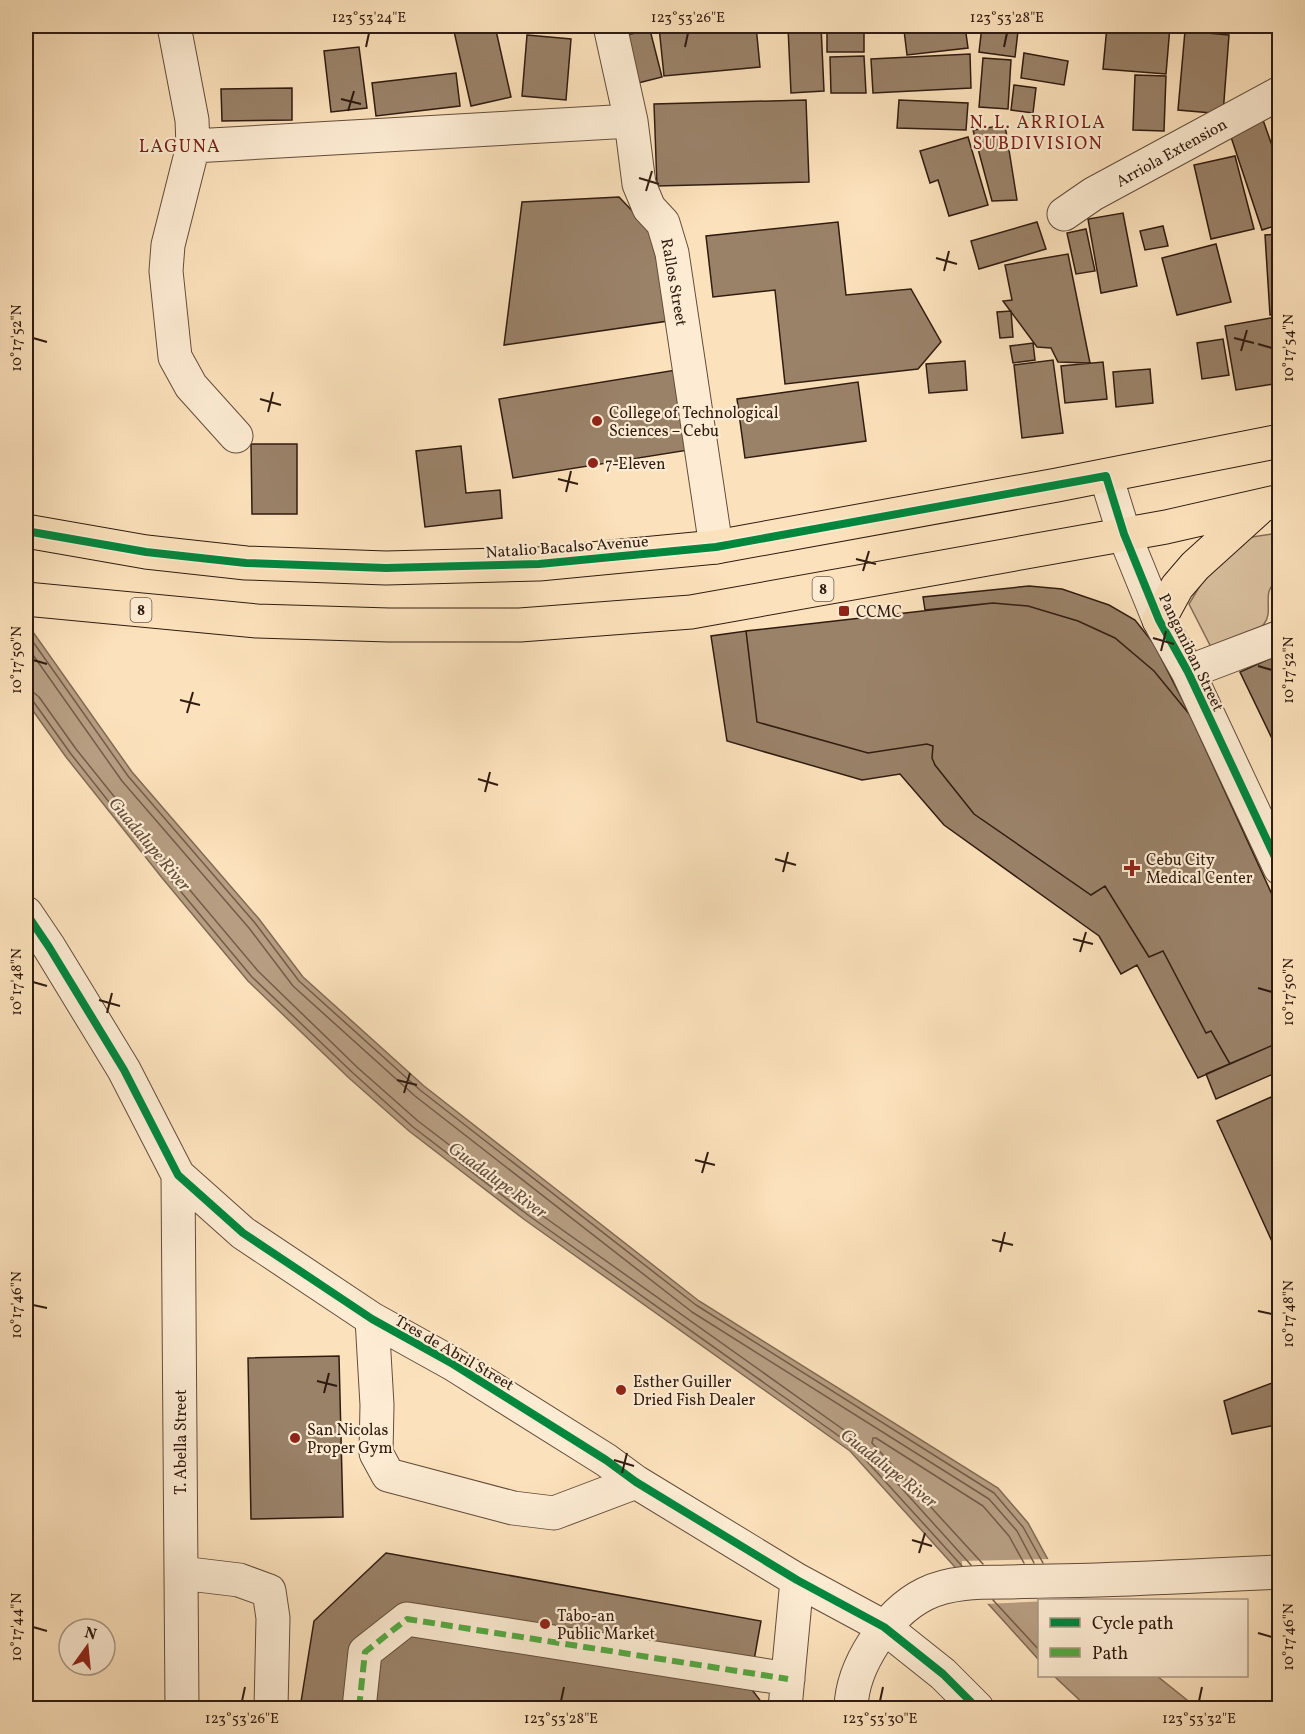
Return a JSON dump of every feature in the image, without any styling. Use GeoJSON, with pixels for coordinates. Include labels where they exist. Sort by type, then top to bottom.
{"type":"FeatureCollection","features":[{"type":"Feature","properties":{"kind":"main road","name":"Natalio Bacalso Avenue"},"geometry":{"type":"LineString","coordinates":[[26,531],[146,552],[224,560],[386,568],[539,564],[716,547],[1107,476],[1280,441]]}},
{"type":"Feature","properties":{"kind":"main road","name":"8"},"geometry":{"type":"LineString","coordinates":[[26,599],[257,621],[389,626],[520,624],[691,612],[1166,527],[1270,503]]}},
{"type":"Feature","properties":{"kind":"main road"},"geometry":{"type":"LineString","coordinates":[[1159,620],[1177,587],[1195,566],[1270,503]]}},
{"type":"Feature","properties":{"kind":"street"},"geometry":{"type":"LineString","coordinates":[[174,26],[192,120],[193,146],[168,245],[166,271],[175,357],[191,386],[236,436]]}},
{"type":"Feature","properties":{"kind":"street","name":"Rallos Street"},"geometry":{"type":"LineString","coordinates":[[618,27],[639,184],[649,208],[663,223],[672,253],[716,547]]}},
{"type":"Feature","properties":{"kind":"street","name":"Arriola Extension"},"geometry":{"type":"LineString","coordinates":[[1064,214],[1093,194],[1280,93]]}},
{"type":"Feature","properties":{"kind":"street"},"geometry":{"type":"LineString","coordinates":[[193,146],[631,121]]}},
{"type":"Feature","properties":{"kind":"street","name":"Panganiban Street"},"geometry":{"type":"LineString","coordinates":[[1107,476],[1124,534],[1159,620],[1188,672],[1280,868]]}},
{"type":"Feature","properties":{"kind":"street"},"geometry":{"type":"LineString","coordinates":[[1188,672],[1280,637]]}},
{"type":"Feature","properties":{"kind":"street","name":"Tres de Abril Street"},"geometry":{"type":"LineString","coordinates":[[26,913],[124,1071],[178,1175],[243,1233],[372,1319],[453,1364],[606,1460],[636,1482],[797,1580],[884,1626],[943,1674],[977,1708]]}},
{"type":"Feature","properties":{"kind":"street","name":"T. Abella Street"},"geometry":{"type":"LineString","coordinates":[[178,1175],[182,1708]]}},
{"type":"Feature","properties":{"kind":"street"},"geometry":{"type":"LineString","coordinates":[[372,1319],[377,1405],[376,1453],[388,1475],[513,1508],[555,1513],[636,1482]]}},
{"type":"Feature","properties":{"kind":"street"},"geometry":{"type":"LineString","coordinates":[[851,1708],[851,1700],[861,1670],[884,1626],[906,1605],[927,1593],[963,1583],[1280,1572]]}},
{"type":"Feature","properties":{"kind":"street"},"geometry":{"type":"LineString","coordinates":[[181,1573],[239,1580],[269,1591],[273,1618],[271,1708]]}},
{"type":"Feature","properties":{"kind":"street"},"geometry":{"type":"LineString","coordinates":[[358,1708],[365,1652],[407,1619],[787,1694],[797,1580]]}},
{"type":"Feature","properties":{"kind":"shaded area"},"geometry":{"type":"Polygon","coordinates":[[[1279,533],[1279,581],[1273,585],[1268,595],[1267,619],[1253,633],[1213,651],[1189,604],[1210,569],[1232,540],[1279,533]]]}},
{"type":"Feature","properties":{"kind":"water","name":"Guadalupe River"},"geometry":{"type":"Polygon","coordinates":[[[26,618],[28,625],[132,772],[259,919],[303,977],[424,1086],[699,1301],[998,1488],[1028,1523],[1069,1599],[1038,1599],[1038,1659],[850,1451],[525,1220],[409,1131],[349,1078],[248,981],[66,757],[26,701],[26,618]]]}},
{"type":"Feature","properties":{"kind":"water"},"geometry":{"type":"Polygon","coordinates":[[[1055,1677],[1158,1677],[1197,1708],[1088,1708],[1055,1677]]]}},
{"type":"Feature","properties":{"kind":"pier"},"geometry":{"type":"Polygon","coordinates":[[[1051,1559],[1072,1599],[1038,1599],[1038,1602],[985,1604],[962,1579],[962,1561],[1051,1559]]]}},
{"type":"Feature","properties":{"kind":"building"},"geometry":{"type":"Polygon","coordinates":[[[495,26],[511,97],[471,106],[453,27],[495,26]]]}},
{"type":"Feature","properties":{"kind":"building"},"geometry":{"type":"Polygon","coordinates":[[[756,26],[760,67],[664,76],[659,27],[756,26]]]}},
{"type":"Feature","properties":{"kind":"building"},"geometry":{"type":"Polygon","coordinates":[[[821,26],[824,91],[791,93],[788,27],[821,26]]]}},
{"type":"Feature","properties":{"kind":"building"},"geometry":{"type":"Polygon","coordinates":[[[827,26],[864,26],[864,52],[827,52],[827,26]]]}},
{"type":"Feature","properties":{"kind":"building"},"geometry":{"type":"Polygon","coordinates":[[[875,26],[912,26],[912,27],[876,28],[875,26]]]}},
{"type":"Feature","properties":{"kind":"building"},"geometry":{"type":"Polygon","coordinates":[[[965,26],[968,48],[907,55],[904,30],[965,26]]]}},
{"type":"Feature","properties":{"kind":"building"},"geometry":{"type":"Polygon","coordinates":[[[982,26],[1018,31],[1015,57],[979,52],[982,26]]]}},
{"type":"Feature","properties":{"kind":"building"},"geometry":{"type":"Polygon","coordinates":[[[1107,26],[1170,26],[1166,74],[1103,69],[1107,26]]]}},
{"type":"Feature","properties":{"kind":"building"},"geometry":{"type":"Polygon","coordinates":[[[650,30],[662,77],[634,84],[621,36],[650,30]]]}},
{"type":"Feature","properties":{"kind":"building"},"geometry":{"type":"Polygon","coordinates":[[[1185,31],[1229,35],[1223,114],[1178,110],[1185,31]]]}},
{"type":"Feature","properties":{"kind":"building"},"geometry":{"type":"Polygon","coordinates":[[[527,35],[571,39],[566,100],[522,96],[527,35]]]}},
{"type":"Feature","properties":{"kind":"building"},"geometry":{"type":"Polygon","coordinates":[[[359,47],[367,108],[331,112],[324,51],[359,47]]]}},
{"type":"Feature","properties":{"kind":"building"},"geometry":{"type":"Polygon","coordinates":[[[1024,53],[1068,61],[1064,85],[1021,78],[1024,53]]]}},
{"type":"Feature","properties":{"kind":"building"},"geometry":{"type":"Polygon","coordinates":[[[970,54],[971,88],[873,93],[871,59],[970,54]]]}},
{"type":"Feature","properties":{"kind":"building"},"geometry":{"type":"Polygon","coordinates":[[[864,56],[866,93],[831,93],[830,57],[864,56]]]}},
{"type":"Feature","properties":{"kind":"building"},"geometry":{"type":"Polygon","coordinates":[[[983,58],[1011,60],[1008,109],[979,107],[983,58]]]}},
{"type":"Feature","properties":{"kind":"building"},"geometry":{"type":"Polygon","coordinates":[[[456,73],[460,106],[376,116],[372,83],[456,73]]]}},
{"type":"Feature","properties":{"kind":"building"},"geometry":{"type":"Polygon","coordinates":[[[1135,75],[1166,76],[1164,131],[1133,130],[1135,75]]]}},
{"type":"Feature","properties":{"kind":"building"},"geometry":{"type":"Polygon","coordinates":[[[1014,85],[1036,88],[1033,113],[1011,110],[1014,85]]]}},
{"type":"Feature","properties":{"kind":"building"},"geometry":{"type":"Polygon","coordinates":[[[292,88],[292,120],[222,121],[221,89],[292,88]]]}},
{"type":"Feature","properties":{"kind":"building"},"geometry":{"type":"Polygon","coordinates":[[[806,100],[809,182],[657,186],[654,104],[806,100]]]}},
{"type":"Feature","properties":{"kind":"building"},"geometry":{"type":"Polygon","coordinates":[[[899,100],[968,103],[966,130],[897,128],[899,100]]]}},
{"type":"Feature","properties":{"kind":"building"},"geometry":{"type":"Polygon","coordinates":[[[1263,120],[1280,168],[1280,224],[1262,230],[1229,131],[1263,120]]]}},
{"type":"Feature","properties":{"kind":"building"},"geometry":{"type":"Polygon","coordinates":[[[1005,125],[1017,200],[992,201],[973,130],[1005,125]]]}},
{"type":"Feature","properties":{"kind":"building"},"geometry":{"type":"Polygon","coordinates":[[[968,137],[988,205],[949,216],[938,180],[930,183],[920,151],[968,137]]]}},
{"type":"Feature","properties":{"kind":"building"},"geometry":{"type":"Polygon","coordinates":[[[1235,156],[1254,229],[1211,239],[1194,165],[1235,156]]]}},
{"type":"Feature","properties":{"kind":"building"},"geometry":{"type":"Polygon","coordinates":[[[619,197],[659,239],[668,321],[504,345],[522,202],[619,197]]]}},
{"type":"Feature","properties":{"kind":"building"},"geometry":{"type":"Polygon","coordinates":[[[1123,213],[1137,286],[1101,293],[1088,219],[1123,213]]]}},
{"type":"Feature","properties":{"kind":"building"},"geometry":{"type":"Polygon","coordinates":[[[838,222],[846,295],[911,289],[941,342],[918,369],[785,384],[775,290],[713,297],[706,236],[838,222]]]}},
{"type":"Feature","properties":{"kind":"building"},"geometry":{"type":"Polygon","coordinates":[[[1037,222],[1046,249],[979,269],[971,241],[1037,222]]]}},
{"type":"Feature","properties":{"kind":"building"},"geometry":{"type":"Polygon","coordinates":[[[1163,226],[1168,246],[1145,250],[1140,231],[1163,226]]]}},
{"type":"Feature","properties":{"kind":"building"},"geometry":{"type":"Polygon","coordinates":[[[1086,229],[1095,271],[1076,274],[1067,233],[1086,229]]]}},
{"type":"Feature","properties":{"kind":"building"},"geometry":{"type":"Polygon","coordinates":[[[1280,234],[1280,314],[1270,315],[1265,235],[1280,234]]]}},
{"type":"Feature","properties":{"kind":"building"},"geometry":{"type":"Polygon","coordinates":[[[1216,244],[1231,302],[1177,315],[1162,258],[1216,244]]]}},
{"type":"Feature","properties":{"kind":"building"},"geometry":{"type":"Polygon","coordinates":[[[1068,254],[1090,363],[1058,362],[1051,348],[1037,347],[1003,301],[1012,300],[1005,265],[1068,254]]]}},
{"type":"Feature","properties":{"kind":"building"},"geometry":{"type":"Polygon","coordinates":[[[1011,311],[1013,337],[1000,338],[997,312],[1011,311]]]}},
{"type":"Feature","properties":{"kind":"building"},"geometry":{"type":"Polygon","coordinates":[[[1276,317],[1280,337],[1280,383],[1236,390],[1225,326],[1276,317]]]}},
{"type":"Feature","properties":{"kind":"building"},"geometry":{"type":"Polygon","coordinates":[[[1223,339],[1229,375],[1202,379],[1197,343],[1223,339]]]}},
{"type":"Feature","properties":{"kind":"building"},"geometry":{"type":"Polygon","coordinates":[[[1033,343],[1035,360],[1013,363],[1010,346],[1033,343]]]}},
{"type":"Feature","properties":{"kind":"building"},"geometry":{"type":"Polygon","coordinates":[[[1053,360],[1063,433],[1022,438],[1014,365],[1053,360]]]}},
{"type":"Feature","properties":{"kind":"building"},"geometry":{"type":"Polygon","coordinates":[[[965,361],[967,390],[929,393],[926,364],[965,361]]]}},
{"type":"Feature","properties":{"kind":"building"},"geometry":{"type":"Polygon","coordinates":[[[1103,362],[1107,399],[1065,403],[1061,366],[1103,362]]]}},
{"type":"Feature","properties":{"kind":"building"},"geometry":{"type":"Polygon","coordinates":[[[682,369],[695,449],[513,478],[499,399],[682,369]]]}},
{"type":"Feature","properties":{"kind":"building"},"geometry":{"type":"Polygon","coordinates":[[[1150,369],[1153,403],[1116,407],[1113,372],[1150,369]]]}},
{"type":"Feature","properties":{"kind":"building"},"geometry":{"type":"Polygon","coordinates":[[[858,382],[866,441],[745,458],[737,399],[858,382]]]}},
{"type":"Feature","properties":{"kind":"building"},"geometry":{"type":"Polygon","coordinates":[[[251,444],[297,444],[297,514],[252,514],[251,444]]]}},
{"type":"Feature","properties":{"kind":"building"},"geometry":{"type":"Polygon","coordinates":[[[461,446],[466,493],[500,490],[502,518],[425,527],[416,451],[461,446]]]}},
{"type":"Feature","properties":{"kind":"building"},"geometry":{"type":"Polygon","coordinates":[[[1029,586],[1062,589],[1109,605],[1135,620],[1154,644],[1190,715],[1154,671],[1115,638],[1078,621],[1028,606],[993,603],[925,610],[923,597],[1029,586]]]}},
{"type":"Feature","properties":{"kind":"building","name":"Cebu City Medical Center"},"geometry":{"type":"Polygon","coordinates":[[[993,603],[1028,606],[1078,621],[1115,638],[1154,671],[1190,715],[1280,912],[1280,1042],[1230,1064],[1211,1031],[1206,1033],[1163,951],[1149,957],[1105,886],[1091,895],[974,814],[935,765],[932,758],[933,746],[927,744],[868,753],[757,722],[746,631],[993,603]]]}},
{"type":"Feature","properties":{"kind":"building"},"geometry":{"type":"Polygon","coordinates":[[[746,631],[757,722],[868,753],[927,744],[933,746],[932,758],[935,765],[974,814],[1091,895],[1105,886],[1149,957],[1163,951],[1206,1033],[1211,1031],[1230,1064],[1198,1078],[1137,965],[1121,974],[1099,936],[944,825],[900,774],[862,780],[727,741],[711,636],[746,631]]]}},
{"type":"Feature","properties":{"kind":"building"},"geometry":{"type":"Polygon","coordinates":[[[1280,654],[1280,755],[1240,672],[1280,654]]]}},
{"type":"Feature","properties":{"kind":"building"},"geometry":{"type":"Polygon","coordinates":[[[1280,1042],[1280,1071],[1216,1099],[1206,1074],[1280,1042]]]}},
{"type":"Feature","properties":{"kind":"building"},"geometry":{"type":"Polygon","coordinates":[[[1280,1093],[1280,1259],[1217,1121],[1280,1093]]]}},
{"type":"Feature","properties":{"kind":"building","name":"San Nicolas Proper Gym"},"geometry":{"type":"Polygon","coordinates":[[[339,1356],[343,1517],[251,1519],[248,1358],[339,1356]]]}},
{"type":"Feature","properties":{"kind":"building"},"geometry":{"type":"Polygon","coordinates":[[[1280,1380],[1280,1424],[1232,1434],[1224,1401],[1280,1380]]]}},
{"type":"Feature","properties":{"kind":"building"},"geometry":{"type":"Polygon","coordinates":[[[386,1553],[761,1621],[753,1666],[405,1607],[350,1708],[300,1708],[314,1621],[386,1553]]]}},
{"type":"Feature","properties":{"kind":"building"},"geometry":{"type":"Polygon","coordinates":[[[405,1628],[743,1678],[766,1708],[368,1708],[375,1654],[405,1628]]]}},
{"type":"Feature","properties":{"kind":"marked path"},"geometry":{"type":"LineString","coordinates":[[359,1708],[365,1652],[407,1619],[788,1679]]}},
{"type":"Feature","properties":{"kind":"cycle path"},"geometry":{"type":"LineString","coordinates":[[26,531],[146,552],[246,563],[386,568],[539,564],[716,547],[1106,476],[1124,534],[1159,620],[1188,672],[1280,868]]}},
{"type":"Feature","properties":{"kind":"cycle path"},"geometry":{"type":"LineString","coordinates":[[26,913],[124,1070],[178,1175],[243,1233],[372,1319],[453,1364],[606,1460],[636,1482],[797,1580],[884,1627],[943,1674],[977,1708]]}},
{"type":"Feature","properties":{"kind":"place","name":"College of Technological Sciences – Cebu"},"geometry":{"type":"Point","coordinates":[597,421]}},
{"type":"Feature","properties":{"kind":"place","name":"7-Eleven"},"geometry":{"type":"Point","coordinates":[593,463]}},
{"type":"Feature","properties":{"kind":"place","name":"CCMC"},"geometry":{"type":"Point","coordinates":[844,611]}},
{"type":"Feature","properties":{"kind":"place","name":"Cebu City Medical Center"},"geometry":{"type":"Point","coordinates":[1132,868]}},
{"type":"Feature","properties":{"kind":"place","name":"Esther Guiller Dried Fish Dealer"},"geometry":{"type":"Point","coordinates":[621,1390]}},
{"type":"Feature","properties":{"kind":"place","name":"San Nicolas Proper Gym"},"geometry":{"type":"Point","coordinates":[295,1438]}},
{"type":"Feature","properties":{"kind":"place","name":"Tabo-an Public Market"},"geometry":{"type":"Point","coordinates":[545,1624]}},
{"type":"Feature","properties":{"kind":"district","name":"N. L. ARRIOLA SUBDIVISION"},"geometry":{"type":"Point","coordinates":[1038,132]}},
{"type":"Feature","properties":{"kind":"district","name":"LAGUNA"},"geometry":{"type":"Point","coordinates":[180,146]}}]}
